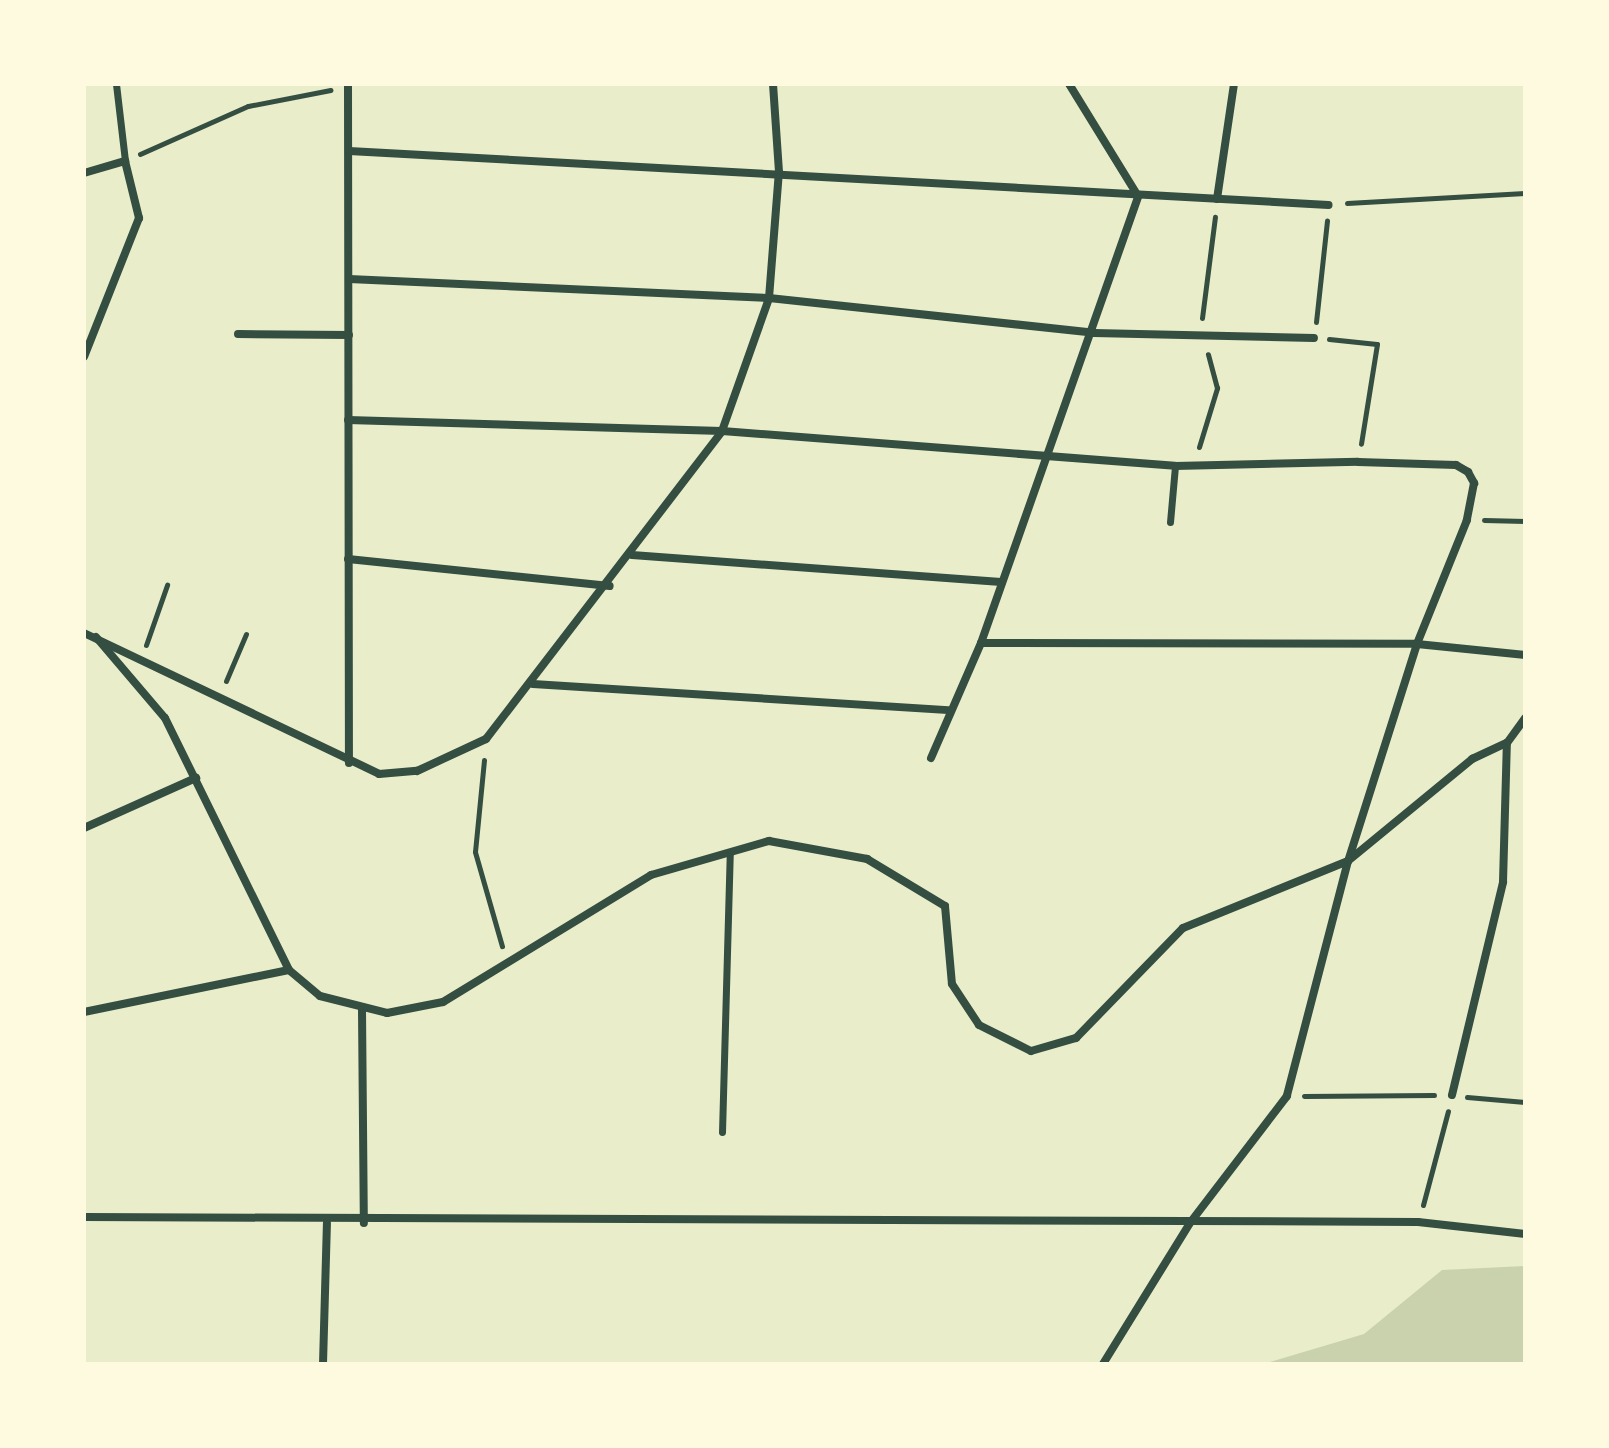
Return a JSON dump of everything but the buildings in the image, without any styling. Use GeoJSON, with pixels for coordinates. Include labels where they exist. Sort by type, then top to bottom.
{"type":"FeatureCollection","features":[{"type":"Feature","properties":{"kind":"street"},"geometry":{"type":"LineString","coordinates":[[84,357],[139,218],[125,161],[116,84]]}},
{"type":"Feature","properties":{"kind":"street"},"geometry":{"type":"LineString","coordinates":[[84,633],[349,763],[379,774],[417,771],[486,739],[610,586],[722,431],[769,298],[779,172],[773,84]]}},
{"type":"Feature","properties":{"kind":"street"},"geometry":{"type":"LineString","coordinates":[[931,758],[948,710],[981,643],[1047,452],[1094,333],[1138,196],[1069,84]]}},
{"type":"Feature","properties":{"kind":"street"},"geometry":{"type":"LineString","coordinates":[[1217,199],[1234,84]]}},
{"type":"Feature","properties":{"kind":"street"},"geometry":{"type":"LineString","coordinates":[[348,86],[349,763]]}},
{"type":"Feature","properties":{"kind":"street"},"geometry":{"type":"LineString","coordinates":[[349,151],[779,172],[1138,196],[1329,205]]}},
{"type":"Feature","properties":{"kind":"street"},"geometry":{"type":"LineString","coordinates":[[84,173],[125,161]]}},
{"type":"Feature","properties":{"kind":"street"},"geometry":{"type":"LineString","coordinates":[[349,279],[769,298],[1094,333],[1314,338]]}},
{"type":"Feature","properties":{"kind":"street"},"geometry":{"type":"LineString","coordinates":[[238,334],[349,335]]}},
{"type":"Feature","properties":{"kind":"street"},"geometry":{"type":"LineString","coordinates":[[348,420],[722,431],[1047,452],[1175,466],[1358,462],[1456,465],[1468,472],[1474,483],[1467,520],[1417,644],[1348,861],[1287,1096],[1190,1223],[1103,1364]]}},
{"type":"Feature","properties":{"kind":"street"},"geometry":{"type":"LineString","coordinates":[[1170,522],[1175,466]]}},
{"type":"Feature","properties":{"kind":"street"},"geometry":{"type":"LineString","coordinates":[[632,555],[1001,582]]}},
{"type":"Feature","properties":{"kind":"street"},"geometry":{"type":"LineString","coordinates":[[348,559],[610,586]]}},
{"type":"Feature","properties":{"kind":"street"},"geometry":{"type":"LineString","coordinates":[[96,637],[165,718],[289,970],[320,996],[362,1010],[443,1002],[507,966],[651,875],[769,841],[867,859],[945,906],[952,984],[979,1025],[1031,1051],[1076,1038],[1183,928],[1348,861],[1472,759],[1507,743],[1525,718]]}},
{"type":"Feature","properties":{"kind":"street"},"geometry":{"type":"LineString","coordinates":[[981,643],[1417,644],[1525,655]]}},
{"type":"Feature","properties":{"kind":"street"},"geometry":{"type":"LineString","coordinates":[[533,684],[948,710]]}},
{"type":"Feature","properties":{"kind":"street"},"geometry":{"type":"LineString","coordinates":[[1452,1095],[1501,896],[1507,743]]}},
{"type":"Feature","properties":{"kind":"street"},"geometry":{"type":"LineString","coordinates":[[84,828],[196,778]]}},
{"type":"Feature","properties":{"kind":"street"},"geometry":{"type":"LineString","coordinates":[[722,1132],[730,852]]}},
{"type":"Feature","properties":{"kind":"street"},"geometry":{"type":"LineString","coordinates":[[84,1012],[289,970]]}},
{"type":"Feature","properties":{"kind":"street"},"geometry":{"type":"LineString","coordinates":[[362,1010],[364,1223]]}},
{"type":"Feature","properties":{"kind":"street"},"geometry":{"type":"LineString","coordinates":[[84,1217],[327,1223],[1418,1222],[1525,1234]]}},
{"type":"Feature","properties":{"kind":"street"},"geometry":{"type":"LineString","coordinates":[[323,1364],[327,1223]]}},
{"type":"Feature","properties":{"kind":"path"},"geometry":{"type":"LineString","coordinates":[[125,161],[248,106],[348,86]]}},
{"type":"Feature","properties":{"kind":"path"},"geometry":{"type":"LineString","coordinates":[[1358,462],[1377,344],[1314,338],[1329,205],[1411,194],[1525,193]]}},
{"type":"Feature","properties":{"kind":"path"},"geometry":{"type":"LineString","coordinates":[[1199,337],[1217,199]]}},
{"type":"Feature","properties":{"kind":"path"},"geometry":{"type":"LineString","coordinates":[[1194,464],[1217,388],[1213,363]]}},
{"type":"Feature","properties":{"kind":"path"},"geometry":{"type":"LineString","coordinates":[[1467,520],[1525,521]]}},
{"type":"Feature","properties":{"kind":"path"},"geometry":{"type":"LineString","coordinates":[[141,660],[167,585]]}},
{"type":"Feature","properties":{"kind":"path"},"geometry":{"type":"LineString","coordinates":[[219,699],[246,634]]}},
{"type":"Feature","properties":{"kind":"path"},"geometry":{"type":"LineString","coordinates":[[486,739],[475,852],[507,966]]}},
{"type":"Feature","properties":{"kind":"path"},"geometry":{"type":"LineString","coordinates":[[1287,1096],[1452,1095],[1525,1102]]}},
{"type":"Feature","properties":{"kind":"path"},"geometry":{"type":"LineString","coordinates":[[1418,1222],[1452,1095]]}},
{"type":"Feature","properties":{"kind":"green space"},"geometry":{"type":"Polygon","coordinates":[[[1525,1266],[1525,1364],[1263,1364],[1364,1334],[1442,1270],[1525,1266]]]}}]}
